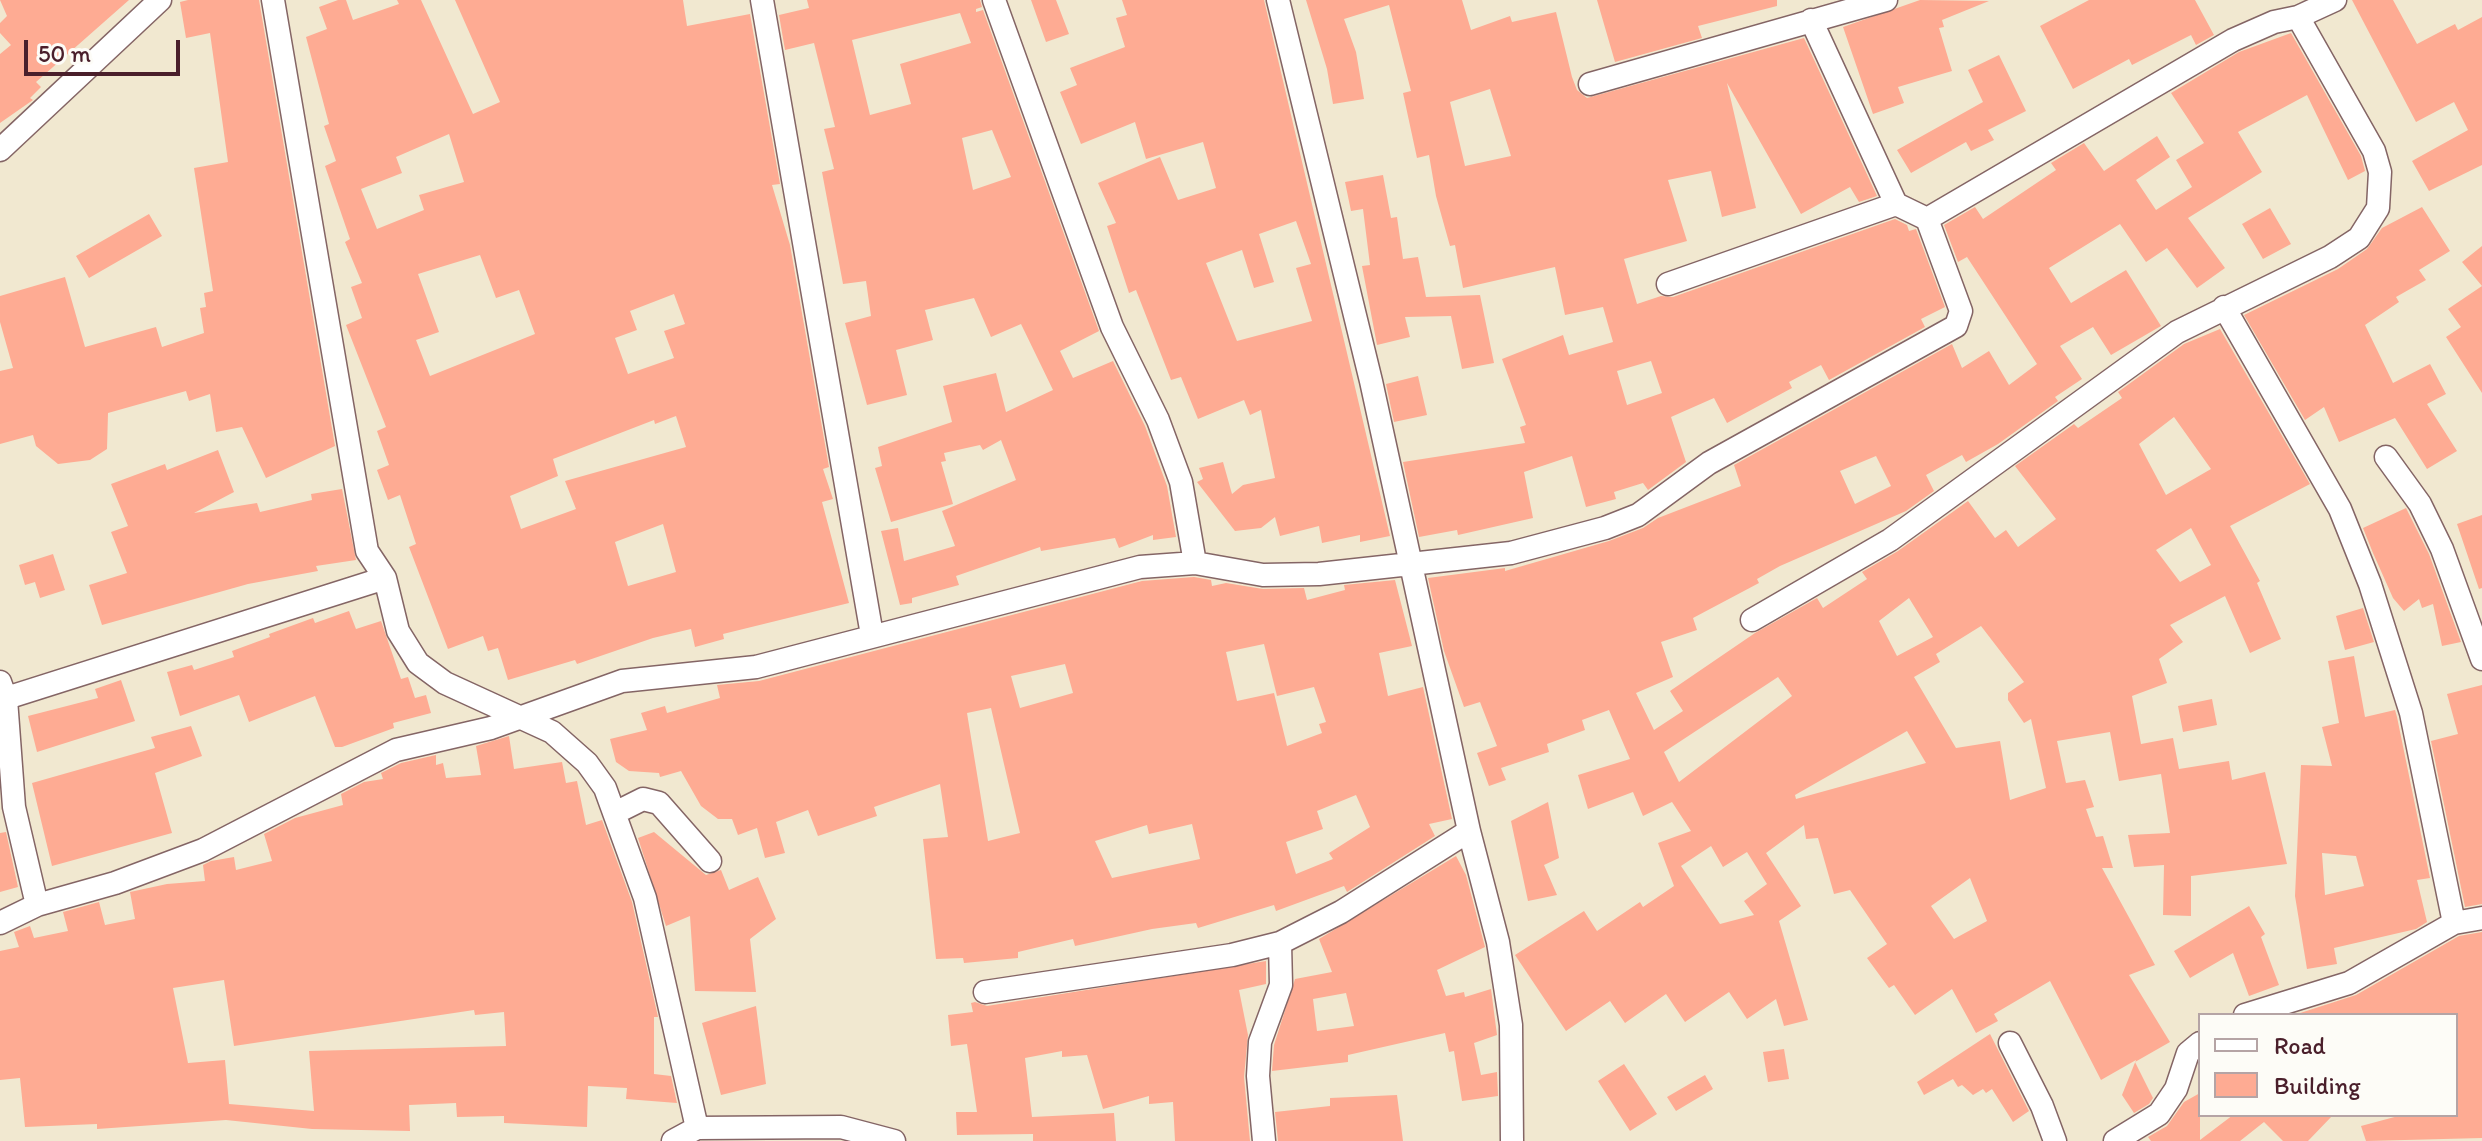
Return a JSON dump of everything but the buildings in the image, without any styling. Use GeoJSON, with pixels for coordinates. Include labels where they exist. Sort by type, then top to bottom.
{"type":"FeatureCollection","features":[{"type":"Feature","properties":{"kind":"street"},"geometry":{"type":"LineString","coordinates":[[0,150],[160,0]]}},
{"type":"Feature","properties":{"kind":"street"},"geometry":{"type":"LineString","coordinates":[[273,0],[367,551],[385,578],[398,631],[418,663],[445,683],[552,732],[587,763],[605,788],[657,943],[697,1128]]}},
{"type":"Feature","properties":{"kind":"street"},"geometry":{"type":"LineString","coordinates":[[762,0],[872,635]]}},
{"type":"Feature","properties":{"kind":"street"},"geometry":{"type":"LineString","coordinates":[[994,0],[1112,327],[1158,420],[1181,482],[1195,563]]}},
{"type":"Feature","properties":{"kind":"street"},"geometry":{"type":"LineString","coordinates":[[1278,0],[1371,381],[1469,831],[1498,942],[1511,1025],[1512,1141]]}},
{"type":"Feature","properties":{"kind":"street"},"geometry":{"type":"LineString","coordinates":[[1927,219],[2233,40],[2335,0]]}},
{"type":"Feature","properties":{"kind":"street"},"geometry":{"type":"LineString","coordinates":[[1590,84],[1877,1]]}},
{"type":"Feature","properties":{"kind":"street"},"geometry":{"type":"LineString","coordinates":[[1752,620],[1890,540],[2080,399],[2177,332],[2359,238],[2378,208],[2380,172],[2374,151],[2298,17]]}},
{"type":"Feature","properties":{"kind":"street"},"geometry":{"type":"LineString","coordinates":[[0,923],[37,905],[115,883],[203,850],[396,750],[519,718],[622,681],[756,667],[1140,567],[1195,563],[1263,575],[1411,566],[1559,542],[1638,515],[1734,448],[1942,337],[1956,326],[1961,311],[1927,219],[1896,204],[1811,20]]}},
{"type":"Feature","properties":{"kind":"street"},"geometry":{"type":"LineString","coordinates":[[1668,284],[1896,204]]}},
{"type":"Feature","properties":{"kind":"street"},"geometry":{"type":"LineString","coordinates":[[2224,307],[2340,509],[2365,572],[2411,713],[2454,923]]}},
{"type":"Feature","properties":{"kind":"street"},"geometry":{"type":"LineString","coordinates":[[2386,457],[2420,504],[2442,549],[2482,659]]}},
{"type":"Feature","properties":{"kind":"street"},"geometry":{"type":"LineString","coordinates":[[37,905],[14,807],[2,694],[385,578]]}},
{"type":"Feature","properties":{"kind":"street"},"geometry":{"type":"LineString","coordinates":[[615,813],[643,799],[659,803],[710,861]]}},
{"type":"Feature","properties":{"kind":"street"},"geometry":{"type":"LineString","coordinates":[[985,992],[1232,955],[1280,943],[1341,912],[1469,831]]}},
{"type":"Feature","properties":{"kind":"street"},"geometry":{"type":"LineString","coordinates":[[2252,1013],[2349,983],[2454,923],[2482,918]]}},
{"type":"Feature","properties":{"kind":"street"},"geometry":{"type":"LineString","coordinates":[[1264,1141],[1258,1076],[1260,1042],[1281,985],[1280,943]]}},
{"type":"Feature","properties":{"kind":"street"},"geometry":{"type":"LineString","coordinates":[[2010,1043],[2042,1106],[2055,1141]]}},
{"type":"Feature","properties":{"kind":"street"},"geometry":{"type":"LineString","coordinates":[[2115,1141],[2159,1114],[2176,1089],[2188,1053],[2198,1045]]}},
{"type":"Feature","properties":{"kind":"street"},"geometry":{"type":"LineString","coordinates":[[673,1141],[697,1128],[841,1127],[894,1141]]}}]}
